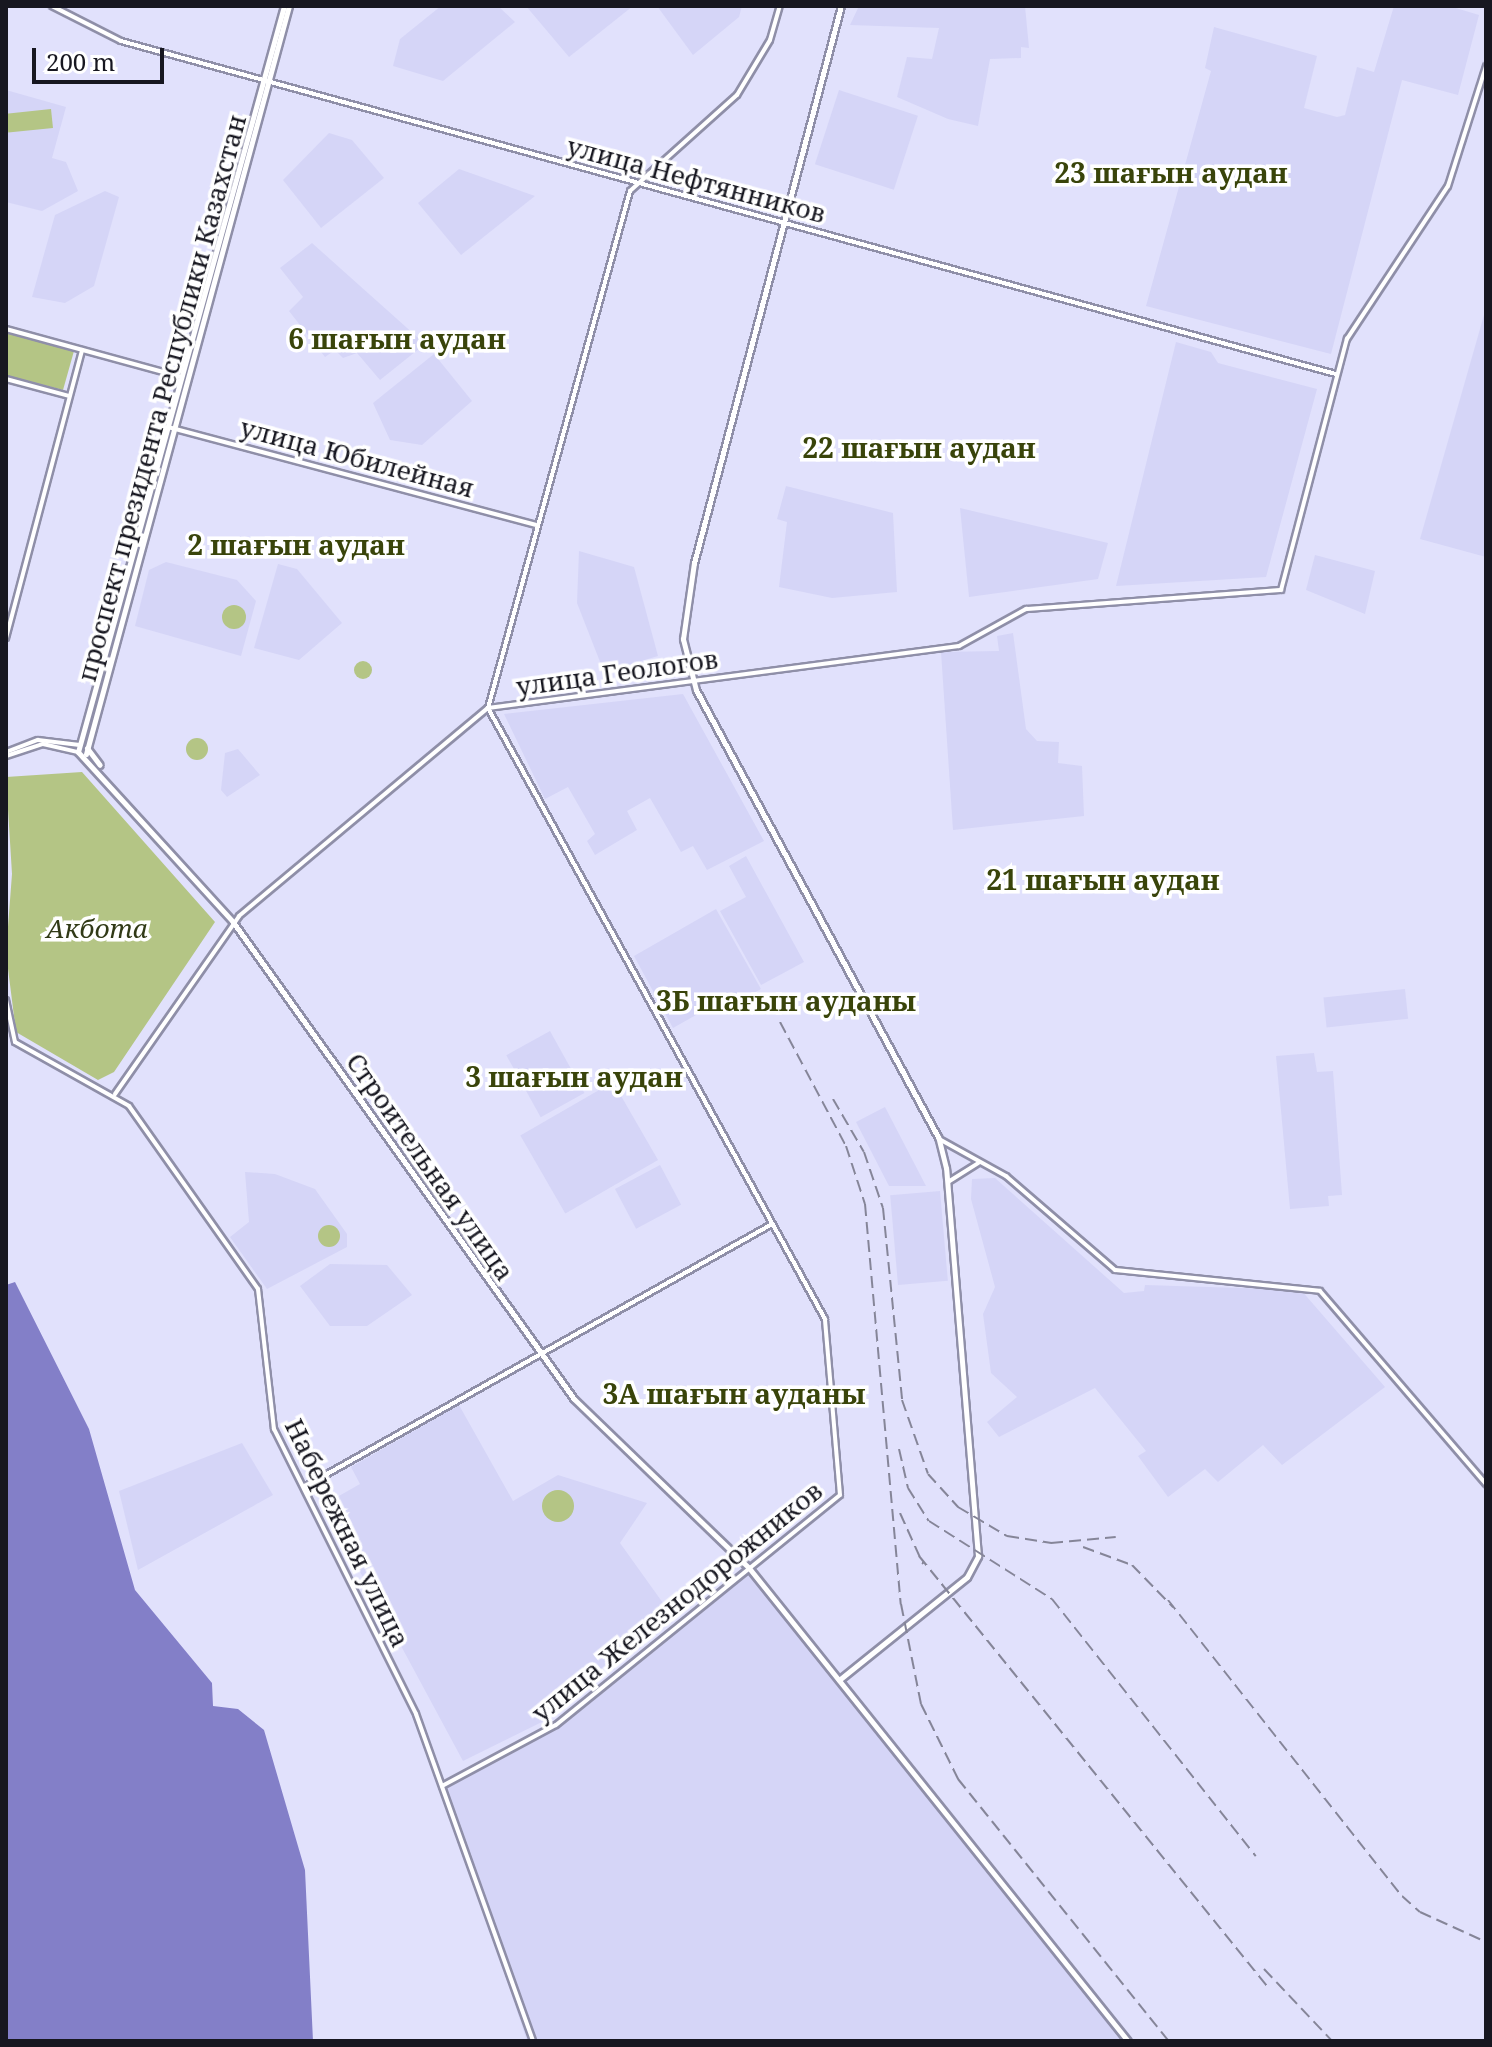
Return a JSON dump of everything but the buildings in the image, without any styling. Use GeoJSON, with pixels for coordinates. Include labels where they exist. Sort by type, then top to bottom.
{"type":"FeatureCollection","features":[{"type":"Feature","properties":{"kind":"main road","name":"проспект президента Республики Казахстан"},"geometry":{"type":"LineString","coordinates":[[79,748],[185,378],[286,6]]}},
{"type":"Feature","properties":{"kind":"main road"},"geometry":{"type":"LineString","coordinates":[[839,1680],[967,1577],[978,1556],[948,1182],[938,1137],[691,680],[684,608],[783,223],[843,7]]}},
{"type":"Feature","properties":{"kind":"main road","name":"проспект президента Республики Казахстан"},"geometry":{"type":"LineString","coordinates":[[87,751],[171,428]]}},
{"type":"Feature","properties":{"kind":"main road"},"geometry":{"type":"LineString","coordinates":[[79,748],[87,751]]}},
{"type":"Feature","properties":{"kind":"main road","name":"Строительная улица"},"geometry":{"type":"LineString","coordinates":[[87,751],[233,922],[574,1399],[749,1568],[1128,2041]]}},
{"type":"Feature","properties":{"kind":"street","name":"улица Нефтянников"},"geometry":{"type":"LineString","coordinates":[[52,6],[107,36],[1336,374]]}},
{"type":"Feature","properties":{"kind":"street"},"geometry":{"type":"LineString","coordinates":[[488,708],[536,525],[633,183],[737,95],[770,40],[780,6]]}},
{"type":"Feature","properties":{"kind":"street"},"geometry":{"type":"LineString","coordinates":[[1336,374],[1361,308],[1457,166],[1486,66]]}},
{"type":"Feature","properties":{"kind":"street"},"geometry":{"type":"LineString","coordinates":[[6,329],[185,378]]}},
{"type":"Feature","properties":{"kind":"street"},"geometry":{"type":"LineString","coordinates":[[6,638],[82,350]]}},
{"type":"Feature","properties":{"kind":"street","name":"улица Геологов"},"geometry":{"type":"LineString","coordinates":[[115,1094],[233,922],[488,708],[959,646],[1026,609],[1281,590],[1336,374]]}},
{"type":"Feature","properties":{"kind":"street"},"geometry":{"type":"LineString","coordinates":[[6,379],[70,397]]}},
{"type":"Feature","properties":{"kind":"street","name":"улица Юбилейная"},"geometry":{"type":"LineString","coordinates":[[171,428],[536,525]]}},
{"type":"Feature","properties":{"kind":"street","name":"улица Железнодорожников"},"geometry":{"type":"LineString","coordinates":[[442,1786],[556,1725],[834,1503],[841,1484],[825,1319],[488,708]]}},
{"type":"Feature","properties":{"kind":"street"},"geometry":{"type":"LineString","coordinates":[[6,754],[38,740],[79,748]]}},
{"type":"Feature","properties":{"kind":"street"},"geometry":{"type":"LineString","coordinates":[[6,1000],[12,1039],[115,1094]]}},
{"type":"Feature","properties":{"kind":"street","name":"Набережная улица"},"geometry":{"type":"LineString","coordinates":[[115,1094],[258,1289],[269,1412],[416,1714],[533,2041]]}},
{"type":"Feature","properties":{"kind":"street"},"geometry":{"type":"LineString","coordinates":[[938,1137],[978,1163],[1006,1176],[1115,1270],[1320,1291],[1486,1484]]}},
{"type":"Feature","properties":{"kind":"street"},"geometry":{"type":"LineString","coordinates":[[948,1182],[978,1163]]}},
{"type":"Feature","properties":{"kind":"street"},"geometry":{"type":"LineString","coordinates":[[304,1487],[772,1224]]}},
{"type":"Feature","properties":{"kind":"shaded area"},"geometry":{"type":"Polygon","coordinates":[[[441,6],[498,6],[515,22],[443,81],[393,66],[400,39],[441,6]]]}},
{"type":"Feature","properties":{"kind":"shaded area"},"geometry":{"type":"Polygon","coordinates":[[[526,6],[633,6],[569,57],[526,6]]]}},
{"type":"Feature","properties":{"kind":"shaded area"},"geometry":{"type":"Polygon","coordinates":[[[657,6],[742,6],[739,17],[693,55],[657,6]]]}},
{"type":"Feature","properties":{"kind":"shaded area"},"geometry":{"type":"Polygon","coordinates":[[[859,6],[1025,6],[1029,48],[1021,47],[1021,58],[990,59],[978,126],[948,119],[897,97],[907,57],[932,59],[939,28],[850,25],[859,6]]]}},
{"type":"Feature","properties":{"kind":"shaded area"},"geometry":{"type":"Polygon","coordinates":[[[1394,6],[1449,6],[1479,15],[1458,95],[1402,80],[1331,354],[1146,306],[1211,71],[1205,68],[1214,27],[1317,56],[1304,108],[1337,117],[1345,115],[1357,67],[1374,72],[1394,6]]]}},
{"type":"Feature","properties":{"kind":"shaded area"},"geometry":{"type":"Polygon","coordinates":[[[6,90],[66,107],[52,158],[66,162],[78,191],[42,211],[6,202],[6,90]]]}},
{"type":"Feature","properties":{"kind":"shaded area"},"geometry":{"type":"Polygon","coordinates":[[[839,90],[918,116],[894,190],[815,164],[839,90]]]}},
{"type":"Feature","properties":{"kind":"shaded area"},"geometry":{"type":"Polygon","coordinates":[[[329,133],[352,140],[384,178],[321,228],[283,180],[329,133]]]}},
{"type":"Feature","properties":{"kind":"shaded area"},"geometry":{"type":"Polygon","coordinates":[[[459,169],[535,196],[461,255],[418,203],[459,169]]]}},
{"type":"Feature","properties":{"kind":"shaded area"},"geometry":{"type":"Polygon","coordinates":[[[105,191],[119,197],[94,286],[65,303],[32,297],[55,215],[105,191]]]}},
{"type":"Feature","properties":{"kind":"shaded area"},"geometry":{"type":"Polygon","coordinates":[[[312,243],[425,344],[380,380],[357,353],[343,358],[335,350],[325,357],[289,311],[303,297],[280,268],[312,243]]]}},
{"type":"Feature","properties":{"kind":"shaded area"},"geometry":{"type":"Polygon","coordinates":[[[1486,308],[1486,557],[1420,539],[1486,308]]]}},
{"type":"Feature","properties":{"kind":"shaded area"},"geometry":{"type":"Polygon","coordinates":[[[1176,342],[1211,352],[1218,363],[1317,389],[1266,577],[1116,586],[1176,342]]]}},
{"type":"Feature","properties":{"kind":"shaded area"},"geometry":{"type":"Polygon","coordinates":[[[434,354],[472,401],[422,445],[390,440],[373,403],[434,354]]]}},
{"type":"Feature","properties":{"kind":"shaded area"},"geometry":{"type":"Polygon","coordinates":[[[786,486],[893,513],[897,592],[832,598],[779,587],[787,522],[777,519],[786,486]]]}},
{"type":"Feature","properties":{"kind":"shaded area"},"geometry":{"type":"Polygon","coordinates":[[[960,508],[1108,543],[1098,579],[969,597],[960,508]]]}},
{"type":"Feature","properties":{"kind":"shaded area"},"geometry":{"type":"Polygon","coordinates":[[[579,551],[634,567],[658,656],[604,672],[577,603],[579,551]]]}},
{"type":"Feature","properties":{"kind":"shaded area"},"geometry":{"type":"Polygon","coordinates":[[[1315,555],[1375,571],[1365,614],[1306,590],[1315,555]]]}},
{"type":"Feature","properties":{"kind":"shaded area"},"geometry":{"type":"Polygon","coordinates":[[[166,562],[237,580],[256,601],[241,656],[135,626],[149,570],[166,562]]]}},
{"type":"Feature","properties":{"kind":"shaded area"},"geometry":{"type":"Polygon","coordinates":[[[278,564],[297,569],[342,623],[299,660],[254,648],[278,564]]]}},
{"type":"Feature","properties":{"kind":"shaded area"},"geometry":{"type":"Polygon","coordinates":[[[1013,633],[1026,729],[1037,741],[1059,742],[1058,763],[1082,766],[1084,816],[953,830],[941,652],[999,651],[997,636],[1013,633]]]}},
{"type":"Feature","properties":{"kind":"shaded area"},"geometry":{"type":"Polygon","coordinates":[[[683,694],[764,841],[707,870],[693,846],[681,852],[650,798],[627,811],[637,830],[595,855],[587,841],[595,834],[568,787],[545,799],[504,714],[683,694]]]}},
{"type":"Feature","properties":{"kind":"shaded area"},"geometry":{"type":"Polygon","coordinates":[[[238,749],[260,775],[227,797],[221,790],[225,753],[238,749]]]}},
{"type":"Feature","properties":{"kind":"shaded area"},"geometry":{"type":"Polygon","coordinates":[[[746,856],[804,962],[761,985],[720,911],[746,897],[729,866],[746,856]]]}},
{"type":"Feature","properties":{"kind":"shaded area"},"geometry":{"type":"Polygon","coordinates":[[[716,909],[761,989],[743,999],[735,993],[673,1028],[634,956],[716,909]]]}},
{"type":"Feature","properties":{"kind":"shaded area"},"geometry":{"type":"Polygon","coordinates":[[[1405,989],[1408,1019],[1327,1027],[1323,998],[1405,989]]]}},
{"type":"Feature","properties":{"kind":"shaded area"},"geometry":{"type":"Polygon","coordinates":[[[550,1031],[584,1093],[541,1117],[506,1055],[550,1031]]]}},
{"type":"Feature","properties":{"kind":"shaded area"},"geometry":{"type":"Polygon","coordinates":[[[1314,1053],[1317,1072],[1333,1071],[1342,1195],[1328,1196],[1329,1206],[1290,1209],[1276,1056],[1314,1053]]]}},
{"type":"Feature","properties":{"kind":"shaded area"},"geometry":{"type":"Polygon","coordinates":[[[613,1082],[658,1160],[565,1213],[520,1136],[613,1082]]]}},
{"type":"Feature","properties":{"kind":"shaded area"},"geometry":{"type":"Polygon","coordinates":[[[885,1107],[926,1186],[889,1186],[856,1122],[885,1107]]]}},
{"type":"Feature","properties":{"kind":"shaded area"},"geometry":{"type":"Polygon","coordinates":[[[660,1165],[681,1205],[636,1229],[615,1189],[660,1165]]]}},
{"type":"Feature","properties":{"kind":"shaded area"},"geometry":{"type":"Polygon","coordinates":[[[245,1172],[275,1174],[315,1189],[347,1234],[347,1247],[267,1289],[230,1237],[249,1222],[245,1172]]]}},
{"type":"Feature","properties":{"kind":"shaded area"},"geometry":{"type":"Polygon","coordinates":[[[995,1178],[1124,1293],[1144,1291],[1145,1285],[1301,1290],[1385,1387],[1282,1465],[1263,1445],[1218,1482],[1205,1469],[1168,1497],[1138,1456],[1146,1451],[1095,1388],[999,1437],[987,1422],[1017,1397],[991,1373],[983,1314],[995,1287],[971,1199],[972,1179],[995,1178]]]}},
{"type":"Feature","properties":{"kind":"shaded area"},"geometry":{"type":"Polygon","coordinates":[[[940,1191],[948,1281],[898,1285],[890,1195],[940,1191]]]}},
{"type":"Feature","properties":{"kind":"shaded area"},"geometry":{"type":"Polygon","coordinates":[[[330,1264],[387,1265],[412,1295],[367,1326],[330,1326],[300,1286],[330,1264]]]}},
{"type":"Feature","properties":{"kind":"shaded area"},"geometry":{"type":"Polygon","coordinates":[[[15,1282],[89,1429],[135,1590],[212,1683],[213,1706],[238,1709],[264,1730],[305,1870],[313,2041],[6,2041],[6,1285],[15,1282]]]}},
{"type":"Feature","properties":{"kind":"shaded area"},"geometry":{"type":"Polygon","coordinates":[[[459,1405],[513,1501],[558,1475],[647,1503],[620,1543],[673,1617],[612,1651],[614,1661],[556,1715],[463,1761],[393,1631],[384,1635],[368,1601],[374,1597],[323,1505],[360,1484],[351,1467],[459,1405]]]}},
{"type":"Feature","properties":{"kind":"shaded area"},"geometry":{"type":"Polygon","coordinates":[[[242,1443],[273,1495],[138,1570],[119,1491],[242,1443]]]}},
{"type":"Feature","properties":{"kind":"shaded area"},"geometry":{"type":"Polygon","coordinates":[[[749,1568],[1128,2041],[527,2041],[442,1786],[556,1725],[749,1568]]]}},
{"type":"Feature","properties":{"kind":"green space"},"geometry":{"type":"Polygon","coordinates":[[[51,109],[53,128],[8,133],[6,114],[51,109]]]}},
{"type":"Feature","properties":{"kind":"green space"},"geometry":{"type":"Polygon","coordinates":[[[6,332],[74,351],[63,390],[6,375],[6,332]]]}},
{"type":"Feature","properties":{"kind":"green space"},"geometry":{"type":"Polygon","coordinates":[[[234,605],[243,608],[246,617],[243,626],[234,629],[225,626],[222,617],[225,608],[234,605]]]}},
{"type":"Feature","properties":{"kind":"green space"},"geometry":{"type":"Polygon","coordinates":[[[363,661],[372,670],[363,679],[354,670],[363,661]]]}},
{"type":"Feature","properties":{"kind":"green space"},"geometry":{"type":"Polygon","coordinates":[[[197,738],[205,741],[208,749],[205,757],[197,760],[189,757],[186,749],[189,741],[197,738]]]}},
{"type":"Feature","properties":{"kind":"green space","name":"Акбота"},"geometry":{"type":"Polygon","coordinates":[[[82,772],[215,922],[114,1072],[98,1080],[16,1032],[6,953],[12,874],[6,777],[82,772]]]}},
{"type":"Feature","properties":{"kind":"green space"},"geometry":{"type":"Polygon","coordinates":[[[329,1225],[340,1236],[329,1247],[318,1236],[329,1225]]]}},
{"type":"Feature","properties":{"kind":"green space"},"geometry":{"type":"Polygon","coordinates":[[[558,1490],[569,1495],[574,1506],[569,1517],[558,1522],[547,1517],[542,1506],[547,1495],[558,1490]]]}},
{"type":"Feature","properties":{"kind":"railway"},"geometry":{"type":"LineString","coordinates":[[780,1022],[846,1146],[865,1204],[901,1604],[921,1704],[958,1779],[1169,2041]]}},
{"type":"Feature","properties":{"kind":"railway"},"geometry":{"type":"LineString","coordinates":[[833,1099],[864,1152],[883,1208],[902,1400],[928,1474],[958,1507],[1007,1536],[1051,1543],[1116,1537]]}},
{"type":"Feature","properties":{"kind":"railway"},"geometry":{"type":"LineString","coordinates":[[899,1449],[908,1488],[929,1521],[1052,1599],[1256,1856]]}},
{"type":"Feature","properties":{"kind":"railway"},"geometry":{"type":"LineString","coordinates":[[900,1513],[923,1564]]}},
{"type":"Feature","properties":{"kind":"railway"},"geometry":{"type":"LineString","coordinates":[[1083,1547],[1132,1565],[1173,1607]]}},
{"type":"Feature","properties":{"kind":"railway"},"geometry":{"type":"LineString","coordinates":[[919,1556],[1267,1986]]}},
{"type":"Feature","properties":{"kind":"railway"},"geometry":{"type":"LineString","coordinates":[[1168,1600],[1402,1896],[1420,1912],[1486,1942]]}},
{"type":"Feature","properties":{"kind":"railway"},"geometry":{"type":"LineString","coordinates":[[1264,1969],[1332,2041]]}},
{"type":"Feature","properties":{"kind":"district","name":"23 шағын аудан"},"geometry":{"type":"Point","coordinates":[1171,172]}},
{"type":"Feature","properties":{"kind":"district","name":"6 шағын аудан"},"geometry":{"type":"Point","coordinates":[397,338]}},
{"type":"Feature","properties":{"kind":"district","name":"22 шағын аудан"},"geometry":{"type":"Point","coordinates":[919,447]}},
{"type":"Feature","properties":{"kind":"district","name":"2 шағын аудан"},"geometry":{"type":"Point","coordinates":[296,544]}},
{"type":"Feature","properties":{"kind":"district","name":"21 шағын аудан"},"geometry":{"type":"Point","coordinates":[1103,879]}},
{"type":"Feature","properties":{"kind":"district","name":"3Б шағын ауданы"},"geometry":{"type":"Point","coordinates":[786,1000]}},
{"type":"Feature","properties":{"kind":"district","name":"3 шағын аудан"},"geometry":{"type":"Point","coordinates":[574,1076]}},
{"type":"Feature","properties":{"kind":"district","name":"3А шағын ауданы"},"geometry":{"type":"Point","coordinates":[734,1393]}}]}
